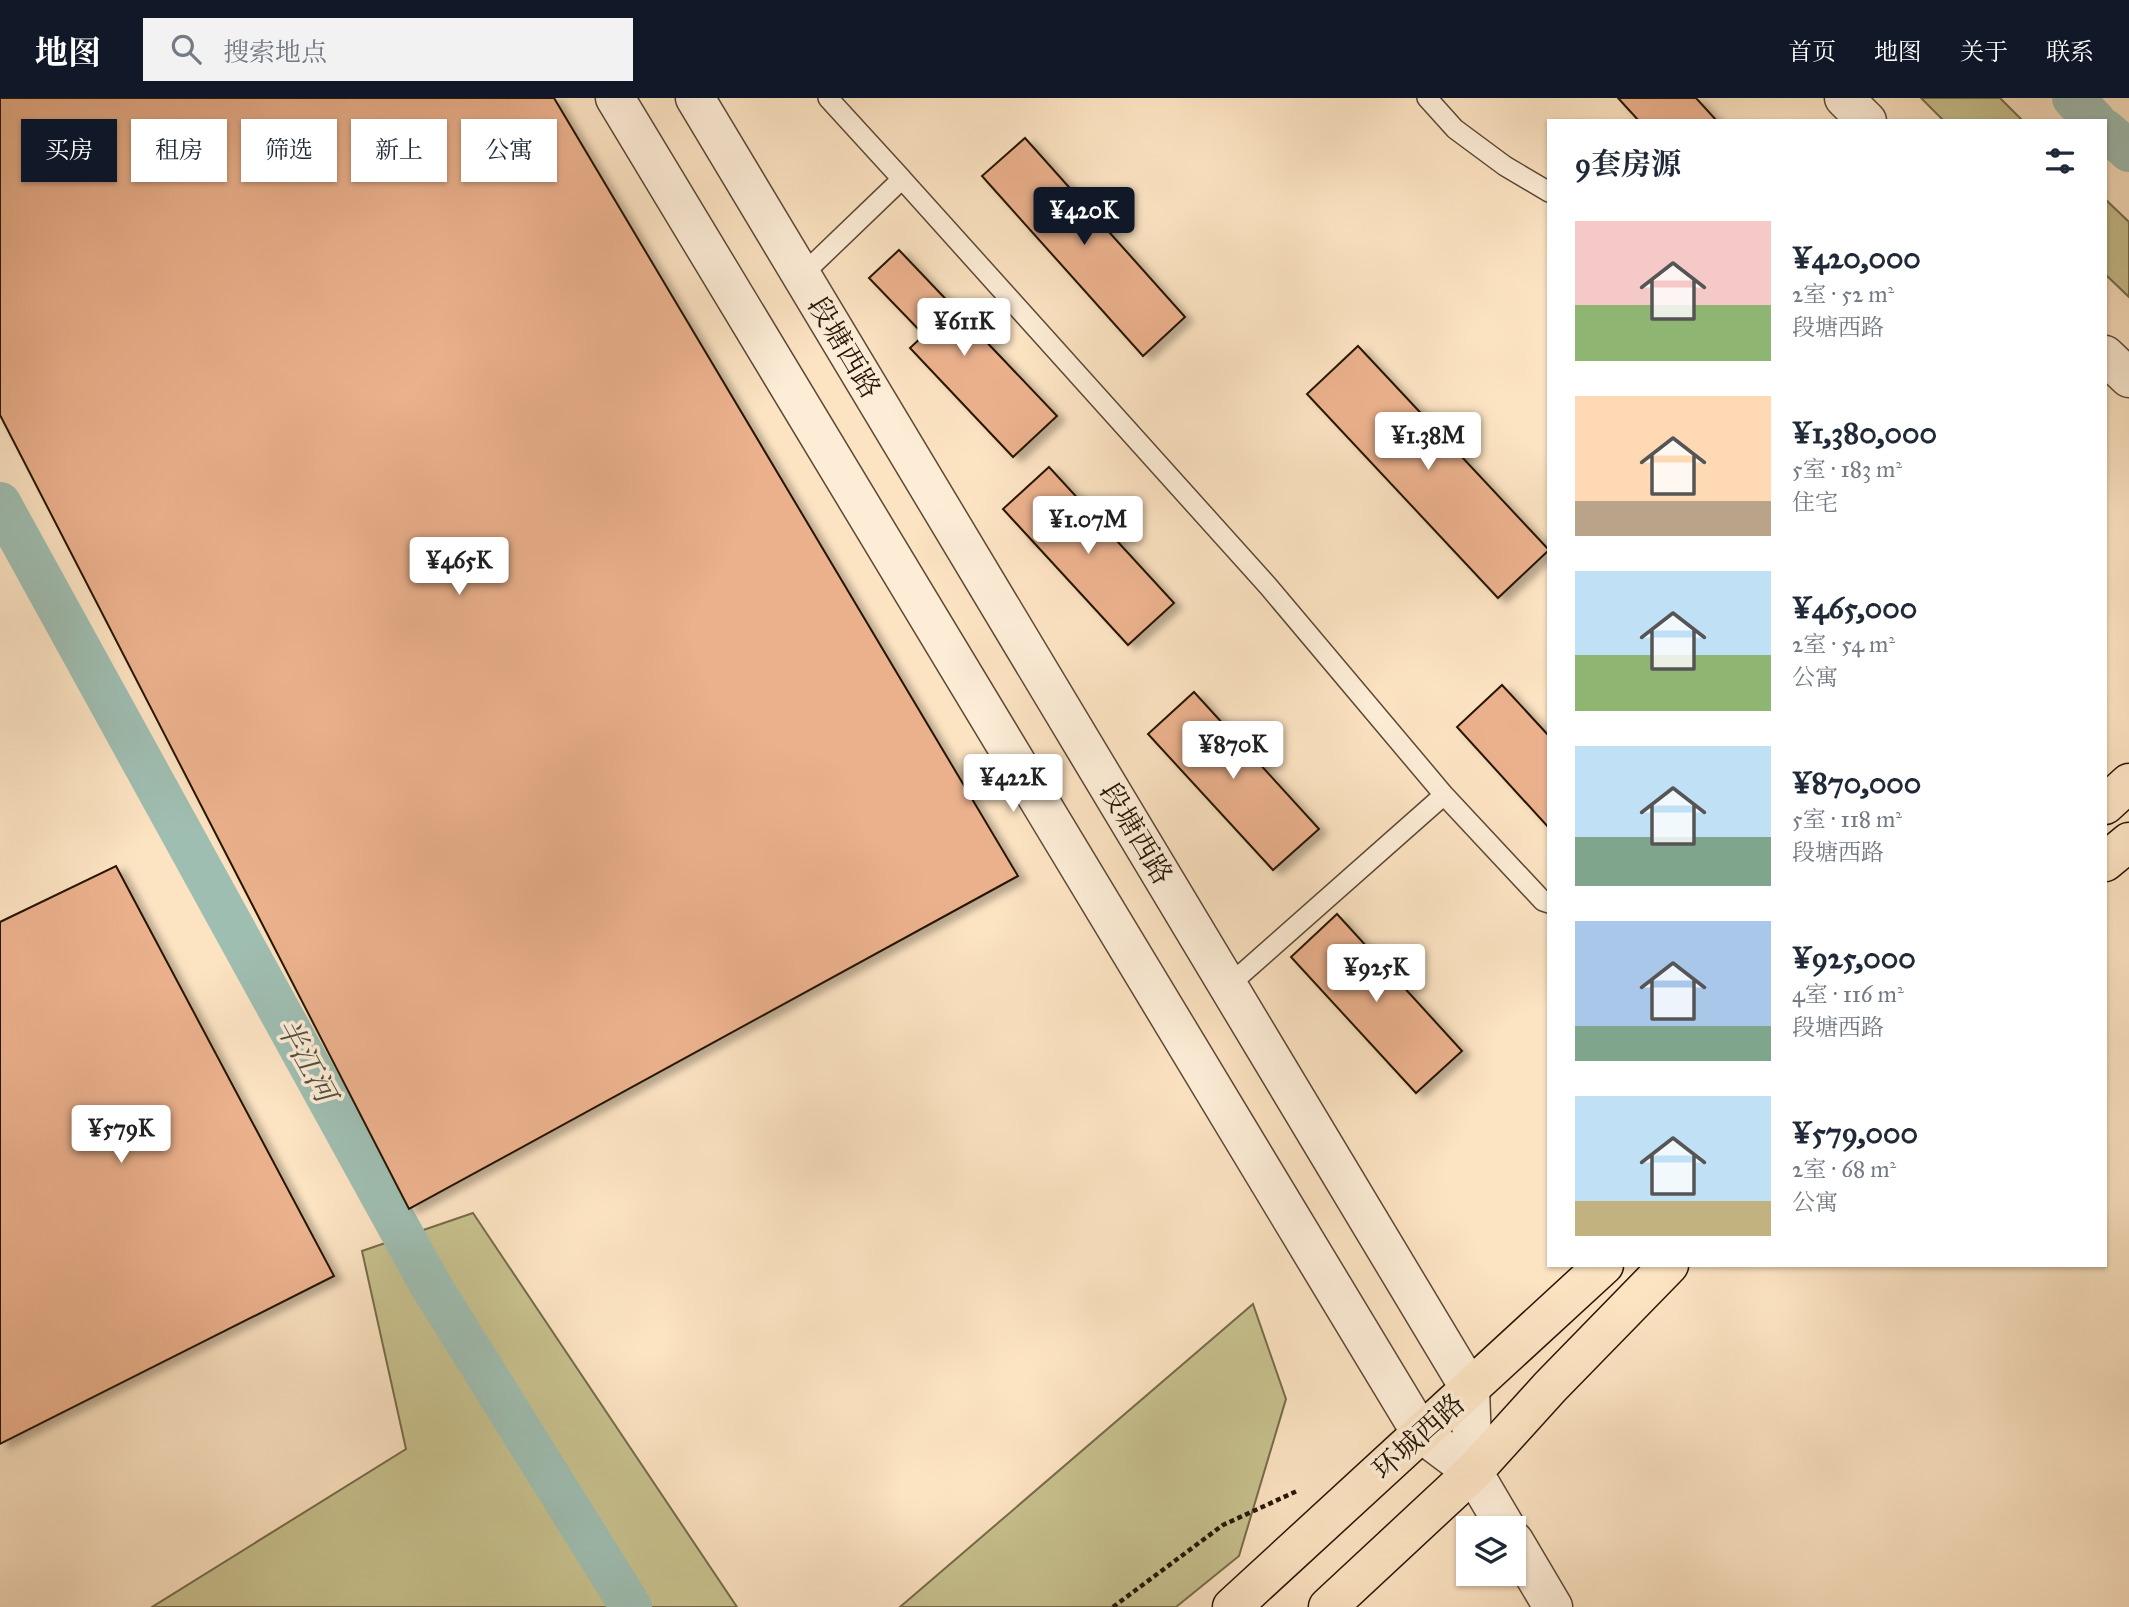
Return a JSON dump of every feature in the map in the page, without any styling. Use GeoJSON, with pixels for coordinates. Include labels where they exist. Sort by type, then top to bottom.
{"type":"FeatureCollection","features":[{"type":"Feature","properties":{"kind":"main road"},"geometry":{"type":"LineString","coordinates":[[2107,803],[2129,783]]}},
{"type":"Feature","properties":{"kind":"main road"},"geometry":{"type":"LineString","coordinates":[[2107,860],[2129,842]]}},
{"type":"Feature","properties":{"kind":"main road","name":"环城西路"},"geometry":{"type":"LineString","coordinates":[[1232,1607],[1602,1267]]}},
{"type":"Feature","properties":{"kind":"main road"},"geometry":{"type":"LineString","coordinates":[[1328,1607],[1473,1472],[1550,1387],[1667,1267]]}},
{"type":"Feature","properties":{"kind":"street"},"geometry":{"type":"LineString","coordinates":[[615,98],[1421,1433],[1473,1472],[1499,1516]]}},
{"type":"Feature","properties":{"kind":"street","name":"段塘西路"},"geometry":{"type":"LineString","coordinates":[[695,98],[1470,1389],[1473,1472]]}},
{"type":"Feature","properties":{"kind":"street"},"geometry":{"type":"LineString","coordinates":[[1844,98],[1865,119]]}},
{"type":"Feature","properties":{"kind":"street"},"geometry":{"type":"LineString","coordinates":[[2107,357],[2129,378]]}},
{"type":"Feature","properties":{"kind":"street"},"geometry":{"type":"LineString","coordinates":[[1526,1561],[1553,1607]]}},
{"type":"Feature","properties":{"kind":"lane"},"geometry":{"type":"LineString","coordinates":[[828,98],[1268,586],[1444,795],[1547,902]]}},
{"type":"Feature","properties":{"kind":"lane"},"geometry":{"type":"LineString","coordinates":[[1427,98],[1455,129],[1506,166],[1547,191]]}},
{"type":"Feature","properties":{"kind":"lane"},"geometry":{"type":"LineString","coordinates":[[802,275],[902,179]]}},
{"type":"Feature","properties":{"kind":"lane"},"geometry":{"type":"LineString","coordinates":[[1228,986],[1444,795]]}},
{"type":"Feature","properties":{"kind":"path"},"geometry":{"type":"LineString","coordinates":[[1113,1607],[1223,1525],[1297,1490]]}},
{"type":"Feature","properties":{"kind":"shaded area"},"geometry":{"type":"Polygon","coordinates":[[[1921,98],[2000,98],[2021,119],[1942,119],[1921,98]]]}},
{"type":"Feature","properties":{"kind":"shaded area"},"geometry":{"type":"Polygon","coordinates":[[[2107,201],[2129,222],[2129,297],[2107,276],[2107,201]]]}},
{"type":"Feature","properties":{"kind":"shaded area"},"geometry":{"type":"Polygon","coordinates":[[[473,1213],[737,1607],[152,1607],[406,1449],[362,1251],[473,1213]]]}},
{"type":"Feature","properties":{"kind":"shaded area"},"geometry":{"type":"Polygon","coordinates":[[[1253,1304],[1286,1399],[1239,1556],[1176,1607],[900,1607],[1253,1304]]]}},
{"type":"Feature","properties":{"kind":"building"},"geometry":{"type":"Polygon","coordinates":[[[0,98],[554,98],[1018,876],[409,1209],[0,415],[0,98]]]}},
{"type":"Feature","properties":{"kind":"building"},"geometry":{"type":"Polygon","coordinates":[[[1618,98],[1696,98],[1715,119],[1637,119],[1618,98]]]}},
{"type":"Feature","properties":{"kind":"building"},"geometry":{"type":"Polygon","coordinates":[[[1025,138],[1185,317],[1143,356],[982,176],[1025,138]]]}},
{"type":"Feature","properties":{"kind":"building"},"geometry":{"type":"Polygon","coordinates":[[[899,250],[1057,416],[1013,457],[910,348],[924,335],[869,278],[899,250]]]}},
{"type":"Feature","properties":{"kind":"building"},"geometry":{"type":"Polygon","coordinates":[[[1358,346],[1547,548],[1547,552],[1498,598],[1307,394],[1358,346]]]}},
{"type":"Feature","properties":{"kind":"building"},"geometry":{"type":"Polygon","coordinates":[[[1049,467],[1174,603],[1128,645],[1003,509],[1049,467]]]}},
{"type":"Feature","properties":{"kind":"building"},"geometry":{"type":"Polygon","coordinates":[[[1502,685],[1547,734],[1547,826],[1457,727],[1502,685]]]}},
{"type":"Feature","properties":{"kind":"building"},"geometry":{"type":"Polygon","coordinates":[[[1194,692],[1319,829],[1273,870],[1148,734],[1194,692]]]}},
{"type":"Feature","properties":{"kind":"building"},"geometry":{"type":"Polygon","coordinates":[[[116,866],[334,1276],[0,1444],[0,922],[116,866]]]}},
{"type":"Feature","properties":{"kind":"building"},"geometry":{"type":"Polygon","coordinates":[[[1337,914],[1462,1051],[1416,1093],[1291,957],[1337,914]]]}},
{"type":"Feature","properties":{"kind":"waterway"},"geometry":{"type":"LineString","coordinates":[[2073,98],[2093,119]]}},
{"type":"Feature","properties":{"kind":"waterway"},"geometry":{"type":"LineString","coordinates":[[2107,132],[2129,151]]}},
{"type":"Feature","properties":{"kind":"waterway","name":"半江河"},"geometry":{"type":"LineString","coordinates":[[0,503],[431,1286],[631,1607]]}}]}
